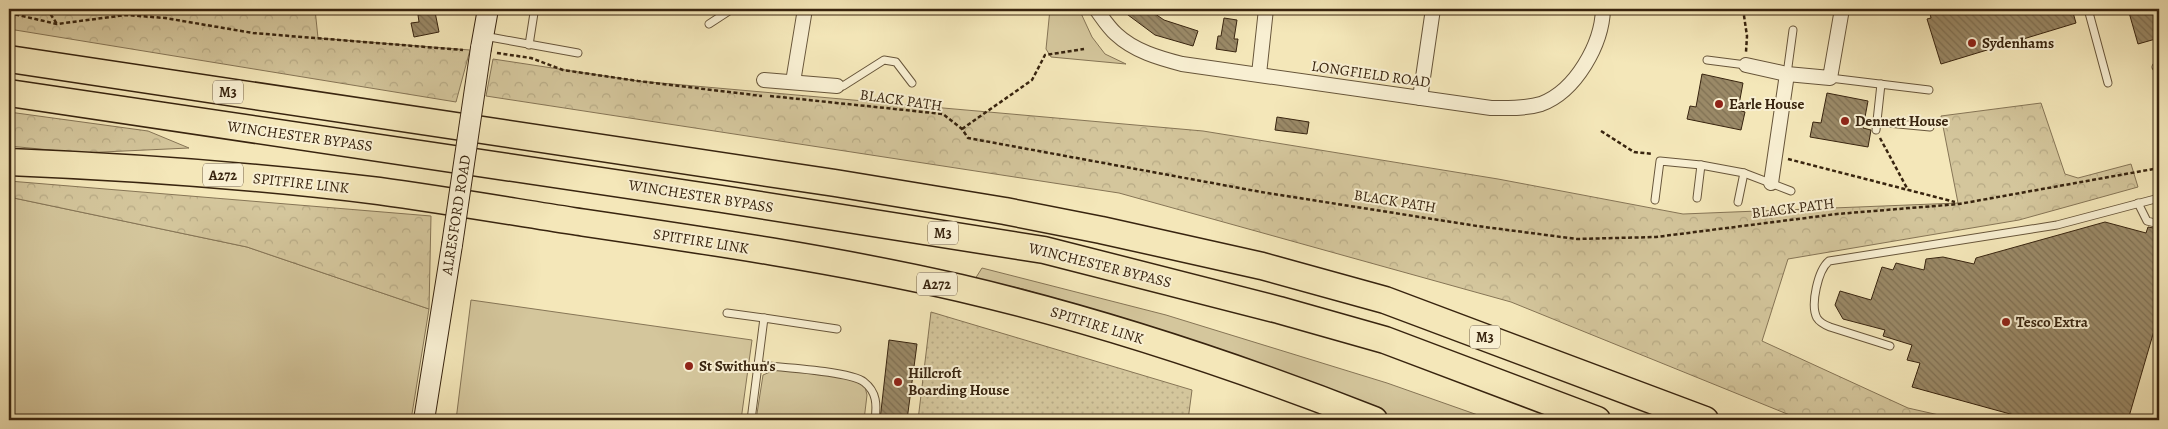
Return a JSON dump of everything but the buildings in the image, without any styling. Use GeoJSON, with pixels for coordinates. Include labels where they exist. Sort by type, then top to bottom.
{"type":"FeatureCollection","features":[{"type":"Feature","properties":{"kind":"highway","name":"WINCHESTER BYPASS"},"geometry":{"type":"LineString","coordinates":[[9,59],[835,183],[1005,211],[1101,230],[1262,266],[1385,300],[1705,420]]}},
{"type":"Feature","properties":{"kind":"highway","name":"WINCHESTER BYPASS"},"geometry":{"type":"LineString","coordinates":[[9,93],[712,197],[1044,250],[1279,310],[1385,340],[1597,420]]}},
{"type":"Feature","properties":{"kind":"highway","name":"SPITFIRE LINK"},"geometry":{"type":"LineString","coordinates":[[9,162],[166,170],[381,192],[630,229],[864,268],[968,290],[1117,330],[1270,380],[1374,420]]}},
{"type":"Feature","properties":{"kind":"main road","name":"ALRESFORD ROAD"},"geometry":{"type":"LineString","coordinates":[[424,420],[488,9]]}},
{"type":"Feature","properties":{"kind":"street"},"geometry":{"type":"LineString","coordinates":[[793,82],[805,9]]}},
{"type":"Feature","properties":{"kind":"street","name":"LONGFIELD ROAD"},"geometry":{"type":"LineString","coordinates":[[1096,9],[1116,34],[1134,47],[1162,59],[1182,64],[1491,108],[1520,108],[1542,103],[1566,86],[1590,57],[1598,38],[1604,9]]}},
{"type":"Feature","properties":{"kind":"street"},"geometry":{"type":"LineString","coordinates":[[1259,74],[1266,9]]}},
{"type":"Feature","properties":{"kind":"street"},"geometry":{"type":"LineString","coordinates":[[1420,98],[1433,9]]}},
{"type":"Feature","properties":{"kind":"street"},"geometry":{"type":"LineString","coordinates":[[1746,64],[1787,74],[1830,78],[1842,9]]}},
{"type":"Feature","properties":{"kind":"street"},"geometry":{"type":"LineString","coordinates":[[1771,183],[1781,157],[1787,74]]}},
{"type":"Feature","properties":{"kind":"street"},"geometry":{"type":"LineString","coordinates":[[764,80],[837,86]]}},
{"type":"Feature","properties":{"kind":"lane"},"geometry":{"type":"LineString","coordinates":[[709,24],[732,9]]}},
{"type":"Feature","properties":{"kind":"lane"},"geometry":{"type":"LineString","coordinates":[[2088,9],[2108,83]]}},
{"type":"Feature","properties":{"kind":"lane"},"geometry":{"type":"LineString","coordinates":[[529,45],[534,14]]}},
{"type":"Feature","properties":{"kind":"lane"},"geometry":{"type":"LineString","coordinates":[[1787,74],[1793,30]]}},
{"type":"Feature","properties":{"kind":"lane"},"geometry":{"type":"LineString","coordinates":[[481,47],[529,45],[578,53]]}},
{"type":"Feature","properties":{"kind":"lane"},"geometry":{"type":"LineString","coordinates":[[837,86],[843,86],[884,60],[896,62],[912,83]]}},
{"type":"Feature","properties":{"kind":"lane"},"geometry":{"type":"LineString","coordinates":[[1707,60],[1746,64]]}},
{"type":"Feature","properties":{"kind":"lane"},"geometry":{"type":"LineString","coordinates":[[1830,78],[1929,90]]}},
{"type":"Feature","properties":{"kind":"lane"},"geometry":{"type":"LineString","coordinates":[[1876,130],[1881,84]]}},
{"type":"Feature","properties":{"kind":"lane"},"geometry":{"type":"LineString","coordinates":[[1877,122],[1930,127]]}},
{"type":"Feature","properties":{"kind":"lane"},"geometry":{"type":"LineString","coordinates":[[1655,200],[1660,162],[1744,173],[1791,191]]}},
{"type":"Feature","properties":{"kind":"lane"},"geometry":{"type":"LineString","coordinates":[[1697,198],[1701,166]]}},
{"type":"Feature","properties":{"kind":"lane"},"geometry":{"type":"LineString","coordinates":[[1738,202],[1744,173]]}},
{"type":"Feature","properties":{"kind":"lane"},"geometry":{"type":"LineString","coordinates":[[1890,346],[1830,327],[1816,317],[1817,284],[1823,266],[1829,262],[2056,225],[2159,198]]}},
{"type":"Feature","properties":{"kind":"lane"},"geometry":{"type":"LineString","coordinates":[[2138,203],[2147,221],[2159,224]]}},
{"type":"Feature","properties":{"kind":"lane"},"geometry":{"type":"LineString","coordinates":[[728,313],[836,329]]}},
{"type":"Feature","properties":{"kind":"lane"},"geometry":{"type":"LineString","coordinates":[[750,420],[764,318]]}},
{"type":"Feature","properties":{"kind":"lane"},"geometry":{"type":"LineString","coordinates":[[758,365],[846,376],[863,381],[876,397],[875,420]]}},
{"type":"Feature","properties":{"kind":"path"},"geometry":{"type":"LineString","coordinates":[[47,9],[57,24]]}},
{"type":"Feature","properties":{"kind":"path"},"geometry":{"type":"LineString","coordinates":[[1743,9],[1747,36],[1746,64]]}},
{"type":"Feature","properties":{"kind":"path"},"geometry":{"type":"LineString","coordinates":[[9,13],[57,24]]}},
{"type":"Feature","properties":{"kind":"path","name":"BLACK PATH"},"geometry":{"type":"LineString","coordinates":[[57,24],[126,15],[165,18],[253,33],[481,47],[531,58],[563,70],[638,81],[943,114],[962,129],[968,138],[1261,192],[1477,226],[1577,239],[1656,237],[1837,214],[1959,204],[2159,168]]}},
{"type":"Feature","properties":{"kind":"path"},"geometry":{"type":"LineString","coordinates":[[962,129],[1032,80],[1045,55],[1084,49]]}},
{"type":"Feature","properties":{"kind":"path"},"geometry":{"type":"LineString","coordinates":[[1876,130],[1908,190]]}},
{"type":"Feature","properties":{"kind":"path"},"geometry":{"type":"LineString","coordinates":[[1600,131],[1634,152],[1654,154],[1660,162]]}},
{"type":"Feature","properties":{"kind":"path"},"geometry":{"type":"LineString","coordinates":[[1781,157],[1959,204]]}},
{"type":"Feature","properties":{"kind":"green space"},"geometry":{"type":"Polygon","coordinates":[[[9,9],[315,9],[318,38],[470,50],[456,102],[9,29],[9,9]]]}},
{"type":"Feature","properties":{"kind":"green space"},"geometry":{"type":"Polygon","coordinates":[[[1050,9],[1079,9],[1092,37],[1105,54],[1126,64],[1051,57],[1046,49],[1050,9]]]}},
{"type":"Feature","properties":{"kind":"green space"},"geometry":{"type":"Polygon","coordinates":[[[493,59],[638,81],[1203,131],[1498,179],[1683,214],[1958,203],[1941,116],[2041,103],[2065,174],[2078,178],[2131,164],[2138,187],[2019,220],[1788,259],[1762,341],[1908,408],[1961,420],[1802,420],[1511,302],[1119,193],[486,96],[493,59]]]}},
{"type":"Feature","properties":{"kind":"green space"},"geometry":{"type":"Polygon","coordinates":[[[9,112],[148,131],[189,148],[81,153],[9,146],[9,112]]]}},
{"type":"Feature","properties":{"kind":"green space"},"geometry":{"type":"Polygon","coordinates":[[[9,181],[431,216],[429,309],[247,247],[9,197],[9,181]]]}},
{"type":"Feature","properties":{"kind":"green space"},"geometry":{"type":"Polygon","coordinates":[[[9,197],[247,247],[429,309],[411,420],[9,420],[9,197]]]}},
{"type":"Feature","properties":{"kind":"green space"},"geometry":{"type":"Polygon","coordinates":[[[982,268],[1166,315],[1387,383],[1492,420],[1402,420],[1140,325],[1023,289],[975,279],[982,268]]]}},
{"type":"Feature","properties":{"kind":"green space"},"geometry":{"type":"Polygon","coordinates":[[[471,300],[752,340],[741,420],[456,420],[471,300]]]}},
{"type":"Feature","properties":{"kind":"green space"},"geometry":{"type":"Polygon","coordinates":[[[931,312],[1192,390],[1188,420],[918,420],[931,312]]]}},
{"type":"Feature","properties":{"kind":"green space"},"geometry":{"type":"Polygon","coordinates":[[[777,369],[854,379],[865,387],[867,395],[864,420],[756,420],[763,375],[777,369]]]}},
{"type":"Feature","properties":{"kind":"place","name":"Sydenhams"},"geometry":{"type":"Point","coordinates":[1972,43]}},
{"type":"Feature","properties":{"kind":"place","name":"Earle House"},"geometry":{"type":"Point","coordinates":[1719,104]}},
{"type":"Feature","properties":{"kind":"place","name":"Dennett House"},"geometry":{"type":"Point","coordinates":[1845,121]}},
{"type":"Feature","properties":{"kind":"place","name":"Tesco Extra"},"geometry":{"type":"Point","coordinates":[2006,322]}},
{"type":"Feature","properties":{"kind":"place","name":"St Swithun's"},"geometry":{"type":"Point","coordinates":[689,366]}},
{"type":"Feature","properties":{"kind":"place","name":"Hillcroft Boarding House"},"geometry":{"type":"Point","coordinates":[898,382]}}]}
